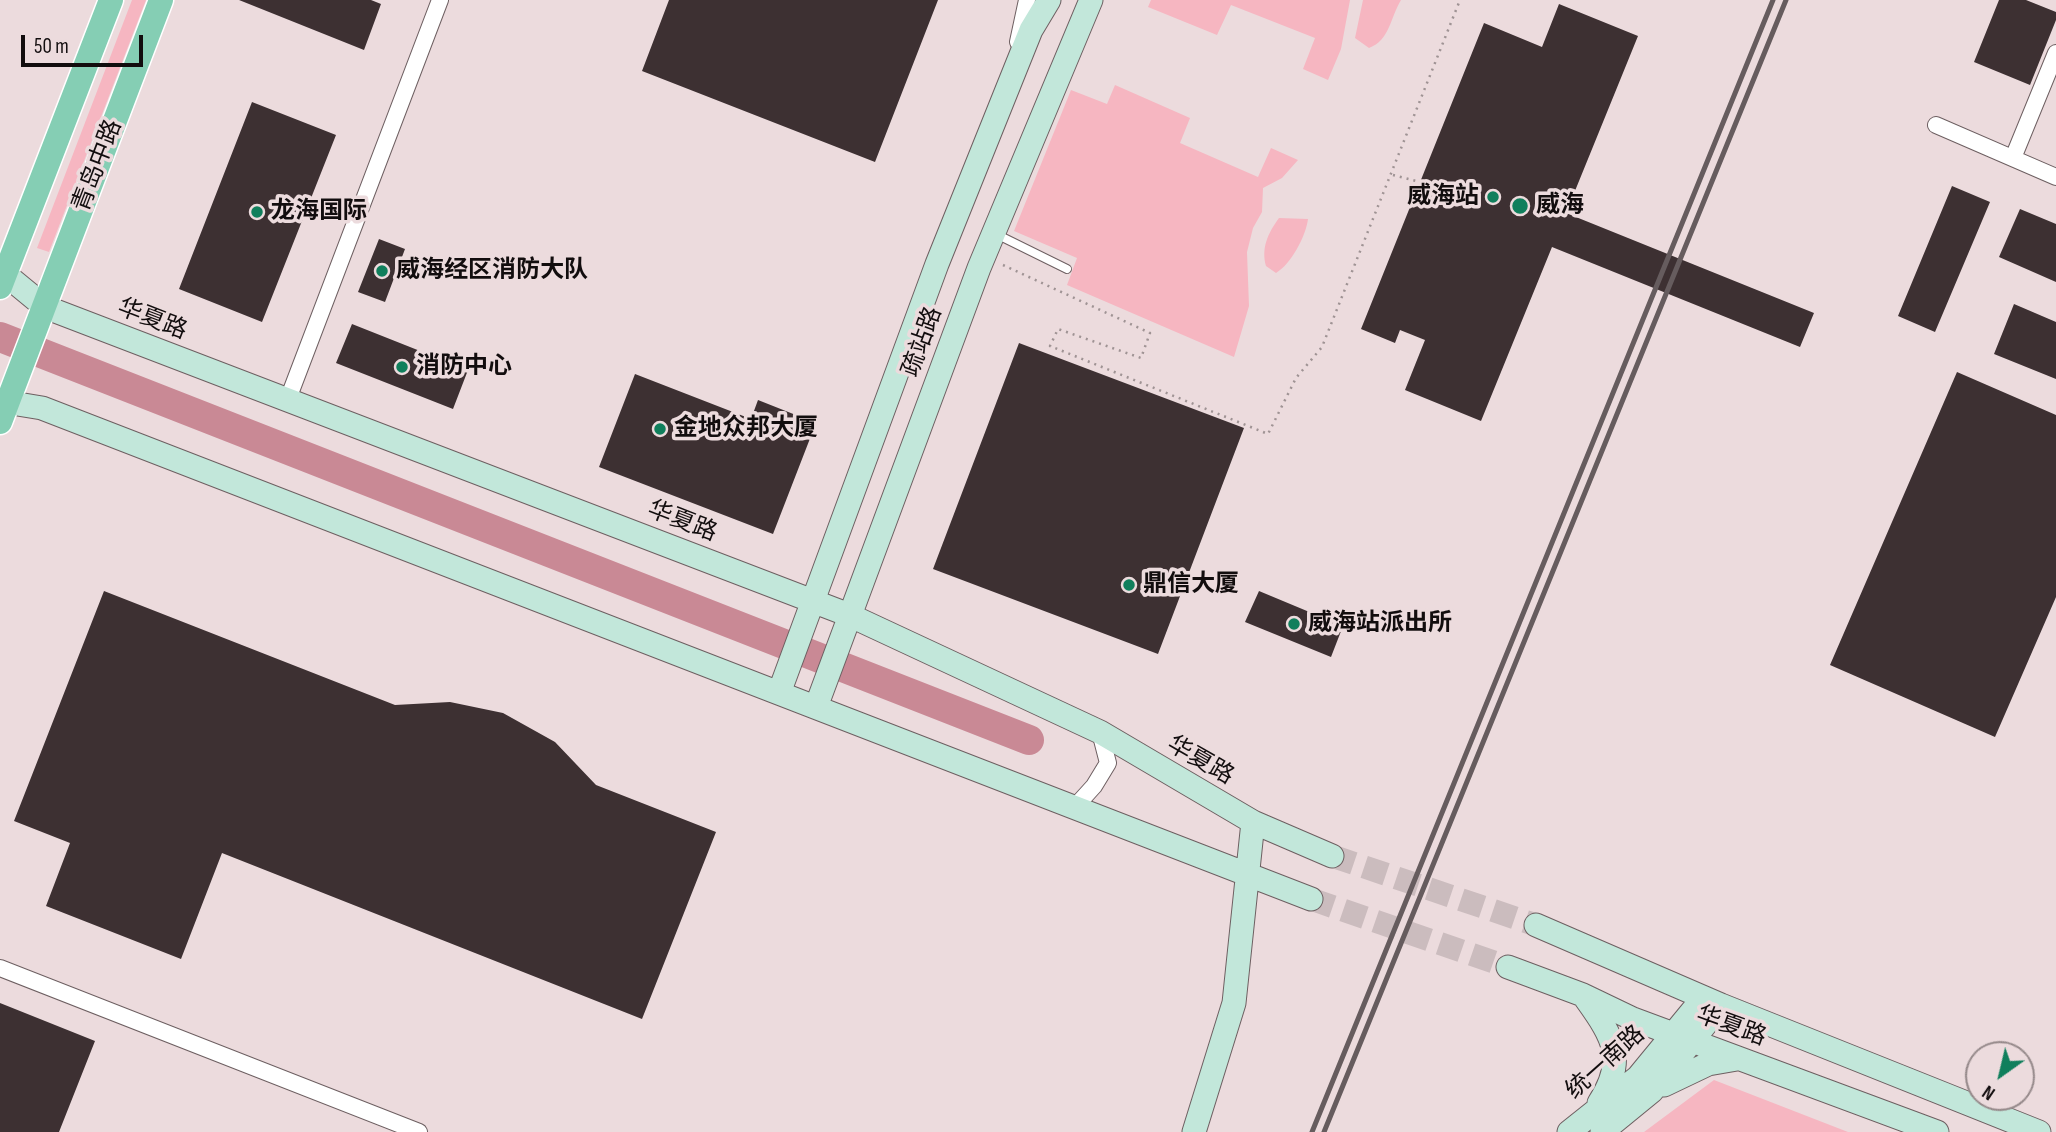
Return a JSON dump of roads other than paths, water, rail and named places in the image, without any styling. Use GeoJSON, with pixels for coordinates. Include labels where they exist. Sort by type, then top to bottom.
{"type":"FeatureCollection","features":[{"type":"Feature","properties":{"kind":"main road","name":"青岛中路"},"geometry":{"type":"LineString","coordinates":[[2,276],[111,0]]}},
{"type":"Feature","properties":{"kind":"main road","name":"青岛中路"},"geometry":{"type":"LineString","coordinates":[[2,409],[18,376],[161,0]]}},
{"type":"Feature","properties":{"kind":"main road","name":"疏站路"},"geometry":{"type":"LineString","coordinates":[[782,686],[809,607],[1009,82],[1031,30],[1049,0]]}},
{"type":"Feature","properties":{"kind":"main road","name":"疏站路"},"geometry":{"type":"LineString","coordinates":[[819,700],[984,256],[1091,0]]}},
{"type":"Feature","properties":{"kind":"main road","name":"华夏路"},"geometry":{"type":"LineString","coordinates":[[2,276],[44,307],[288,400],[847,622],[1100,732],[1253,822],[1332,856]]}},
{"type":"Feature","properties":{"kind":"main road"},"geometry":{"type":"LineString","coordinates":[[2,409],[42,408],[819,700],[1074,808],[1311,899]]}},
{"type":"Feature","properties":{"kind":"main road"},"geometry":{"type":"LineString","coordinates":[[1194,1132],[1234,1003],[1253,822]]}},
{"type":"Feature","properties":{"kind":"main road","name":"华夏路"},"geometry":{"type":"LineString","coordinates":[[1536,925],[1712,1002],[2039,1132]]}},
{"type":"Feature","properties":{"kind":"main road","name":"华夏路"},"geometry":{"type":"LineString","coordinates":[[1508,967],[1583,995],[1633,1019],[1937,1132]]}},
{"type":"Feature","properties":{"kind":"main road"},"geometry":{"type":"LineString","coordinates":[[1583,995],[1604,1024],[1616,1060],[1612,1084],[1598,1122]]}},
{"type":"Feature","properties":{"kind":"main road","name":"统一南路"},"geometry":{"type":"LineString","coordinates":[[1569,1132],[1598,1122],[1652,1091],[1685,1038],[1712,1002]]}},
{"type":"Feature","properties":{"kind":"main road","name":"统一南路"},"geometry":{"type":"LineString","coordinates":[[1598,1122],[1638,1077],[1685,1038]]}},
{"type":"Feature","properties":{"kind":"main road"},"geometry":{"type":"LineString","coordinates":[[1652,1091],[1708,1064],[1739,1059]]}},
{"type":"Feature","properties":{"kind":"street"},"geometry":{"type":"LineString","coordinates":[[288,400],[440,0]]}},
{"type":"Feature","properties":{"kind":"street"},"geometry":{"type":"LineString","coordinates":[[1009,82],[1027,0]]}},
{"type":"Feature","properties":{"kind":"street"},"geometry":{"type":"LineString","coordinates":[[2013,158],[2056,53]]}},
{"type":"Feature","properties":{"kind":"street"},"geometry":{"type":"LineString","coordinates":[[1936,125],[2056,177]]}},
{"type":"Feature","properties":{"kind":"street"},"geometry":{"type":"LineString","coordinates":[[1074,808],[1094,786],[1108,763],[1100,732]]}},
{"type":"Feature","properties":{"kind":"street"},"geometry":{"type":"LineString","coordinates":[[0,968],[419,1132]]}},
{"type":"Feature","properties":{"kind":"lane"},"geometry":{"type":"LineString","coordinates":[[1031,30],[1042,0]]}},
{"type":"Feature","properties":{"kind":"lane"},"geometry":{"type":"LineString","coordinates":[[993,233],[1067,269]]}},
{"type":"Feature","properties":{"kind":"waterway"},"geometry":{"type":"LineString","coordinates":[[0,337],[1029,740]]}},
{"type":"Feature","properties":{"kind":"tunnel"},"geometry":{"type":"LineString","coordinates":[[1332,856],[1536,925]]}},
{"type":"Feature","properties":{"kind":"tunnel"},"geometry":{"type":"LineString","coordinates":[[1311,899],[1508,967]]}},
{"type":"Feature","properties":{"kind":"railway"},"geometry":{"type":"LineString","coordinates":[[1312,1132],[1773,0]]}},
{"type":"Feature","properties":{"kind":"railway"},"geometry":{"type":"LineString","coordinates":[[1324,1132],[1786,0]]}},
{"type":"Feature","properties":{"kind":"place","name":"威海站"},"geometry":{"type":"Point","coordinates":[1493,197]}},
{"type":"Feature","properties":{"kind":"place","name":"威海"},"geometry":{"type":"Point","coordinates":[1520,206]}},
{"type":"Feature","properties":{"kind":"place","name":"龙海国际"},"geometry":{"type":"Point","coordinates":[257,212]}},
{"type":"Feature","properties":{"kind":"place","name":"威海经区消防大队"},"geometry":{"type":"Point","coordinates":[382,271]}},
{"type":"Feature","properties":{"kind":"place","name":"消防中心"},"geometry":{"type":"Point","coordinates":[402,367]}},
{"type":"Feature","properties":{"kind":"place","name":"金地众邦大厦"},"geometry":{"type":"Point","coordinates":[660,429]}},
{"type":"Feature","properties":{"kind":"place","name":"鼎信大厦"},"geometry":{"type":"Point","coordinates":[1129,585]}},
{"type":"Feature","properties":{"kind":"place","name":"威海站派出所"},"geometry":{"type":"Point","coordinates":[1294,624]}}]}
